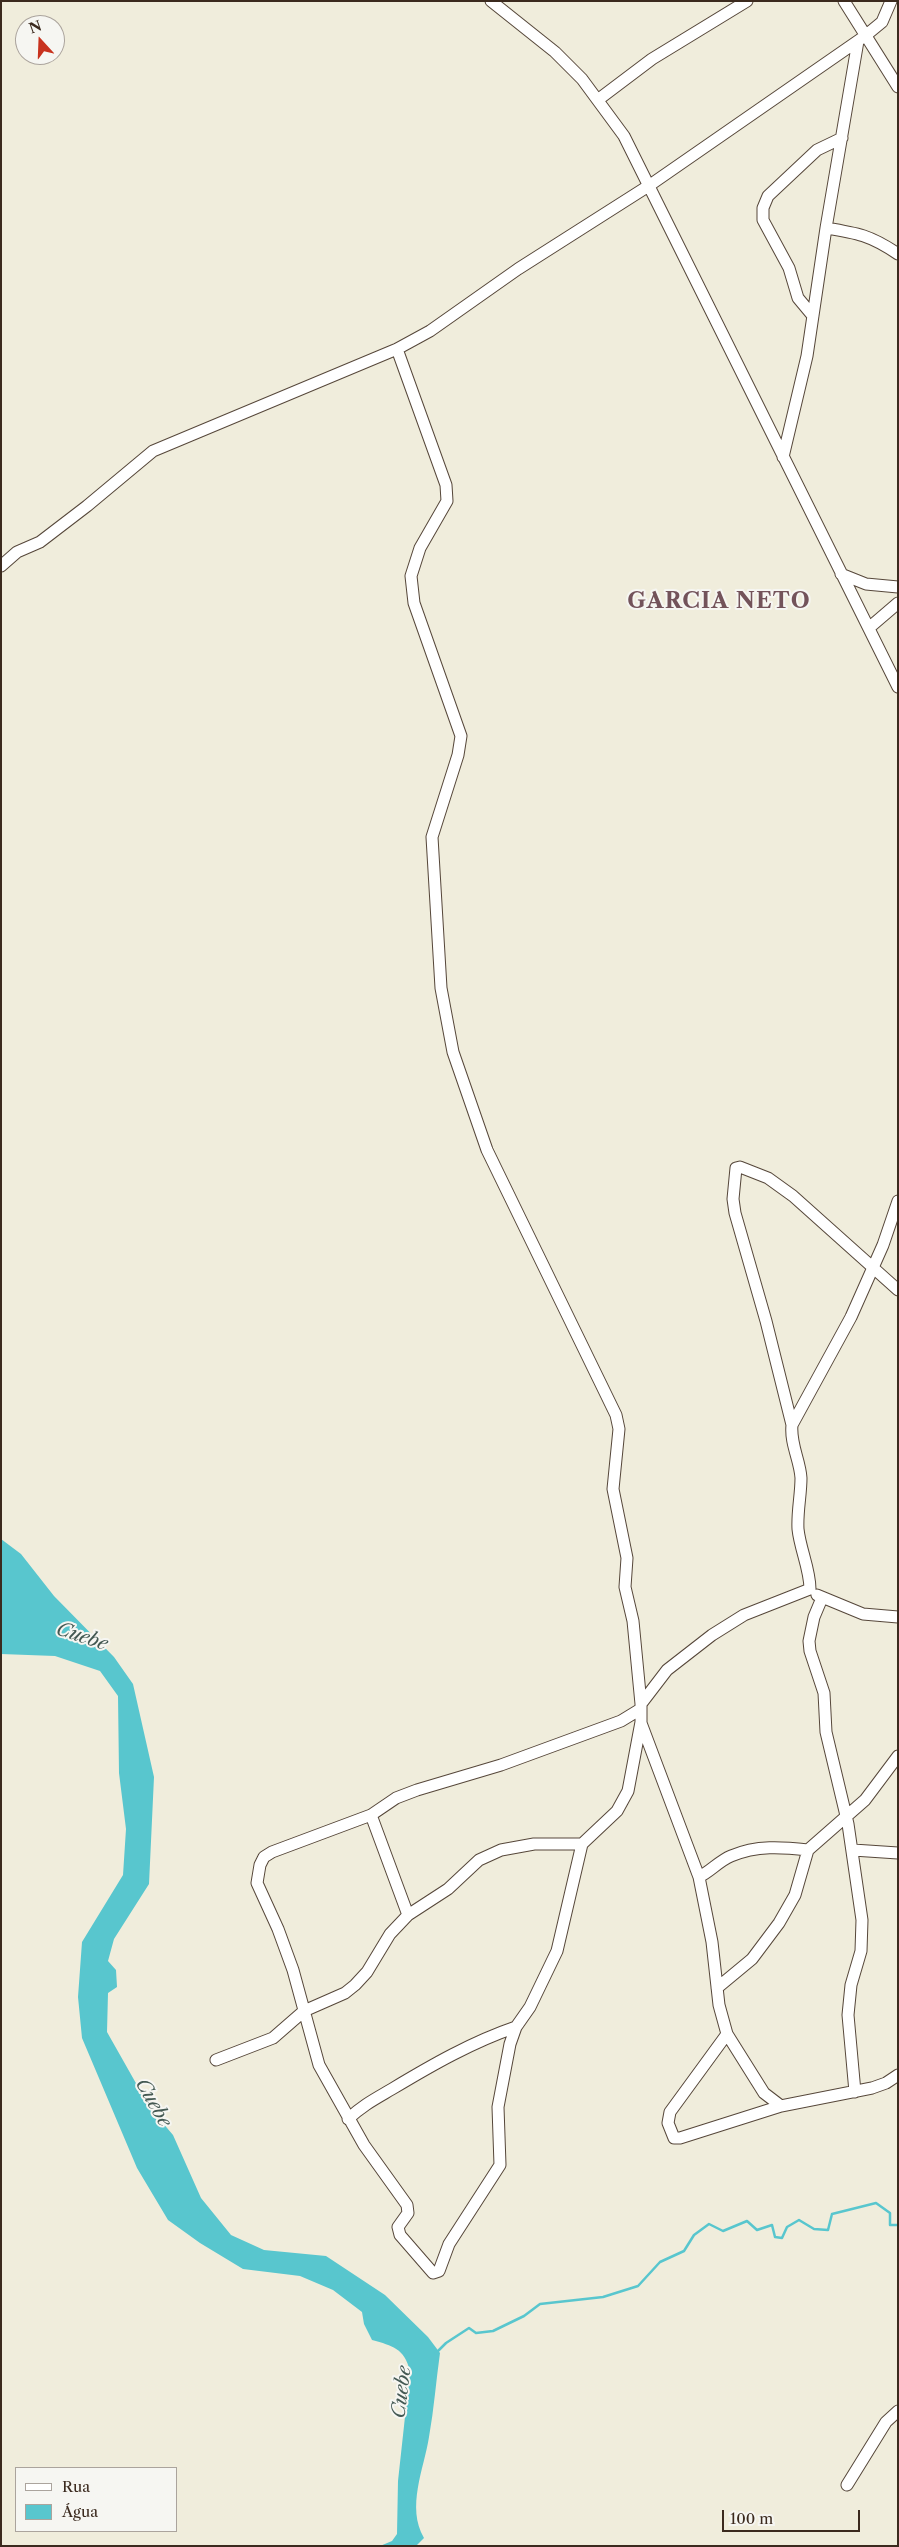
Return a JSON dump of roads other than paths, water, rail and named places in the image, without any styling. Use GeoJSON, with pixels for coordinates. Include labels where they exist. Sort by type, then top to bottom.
{"type":"FeatureCollection","features":[{"type":"Feature","properties":{"kind":"street"},"geometry":{"type":"LineString","coordinates":[[491,1],[555,52],[582,79],[599,99],[624,136],[650,185],[840,574],[870,628],[898,686]]}},
{"type":"Feature","properties":{"kind":"street"},"geometry":{"type":"LineString","coordinates":[[599,99],[652,59],[746,1]]}},
{"type":"Feature","properties":{"kind":"street"},"geometry":{"type":"LineString","coordinates":[[844,1],[862,39],[898,87]]}},
{"type":"Feature","properties":{"kind":"street"},"geometry":{"type":"LineString","coordinates":[[882,22],[891,1]]}},
{"type":"Feature","properties":{"kind":"street"},"geometry":{"type":"LineString","coordinates":[[1,566],[17,552],[40,542],[88,506],[154,451],[397,350],[430,331],[518,269],[650,185],[862,39],[882,22],[898,12]]}},
{"type":"Feature","properties":{"kind":"street"},"geometry":{"type":"LineString","coordinates":[[782,457],[807,356],[826,228],[862,39]]}},
{"type":"Feature","properties":{"kind":"street"},"geometry":{"type":"LineString","coordinates":[[813,316],[798,298],[789,268],[763,220],[763,208],[768,196],[817,150],[842,138]]}},
{"type":"Feature","properties":{"kind":"street"},"geometry":{"type":"LineString","coordinates":[[826,228],[855,231],[868,236],[898,254]]}},
{"type":"Feature","properties":{"kind":"street"},"geometry":{"type":"LineString","coordinates":[[397,350],[446,485],[447,501],[420,548],[411,576],[414,603],[461,736],[458,755],[432,837],[441,988],[454,1052],[487,1150],[616,1415],[619,1429],[613,1489],[627,1558],[625,1587],[633,1621],[640,1707],[641,1722],[628,1791],[617,1811],[582,1844],[557,1950],[530,2007],[516,2027],[510,2044],[498,2107],[500,2165],[449,2244],[437,2272],[433,2273],[400,2235],[398,2227],[408,2213],[407,2205],[348,2119],[319,2065],[278,1929],[259,1892],[257,1883],[260,1865],[264,1857],[272,1852],[371,1816],[396,1798],[501,1765],[621,1721],[640,1707],[667,1670],[712,1635],[744,1615],[810,1589]]}},
{"type":"Feature","properties":{"kind":"street"},"geometry":{"type":"LineString","coordinates":[[840,574],[866,584],[898,586]]}},
{"type":"Feature","properties":{"kind":"street"},"geometry":{"type":"LineString","coordinates":[[870,628],[898,603]]}},
{"type":"Feature","properties":{"kind":"street"},"geometry":{"type":"LineString","coordinates":[[810,1589],[810,1578],[802,1555],[798,1528],[801,1478],[791,1436],[792,1425],[766,1322],[735,1213],[733,1199],[736,1168],[740,1167],[768,1178],[793,1196],[872,1269],[898,1290]]}},
{"type":"Feature","properties":{"kind":"street"},"geometry":{"type":"LineString","coordinates":[[792,1425],[851,1317],[898,1201]]}},
{"type":"Feature","properties":{"kind":"street"},"geometry":{"type":"LineString","coordinates":[[810,1589],[822,1598],[863,1614],[898,1618]]}},
{"type":"Feature","properties":{"kind":"street"},"geometry":{"type":"LineString","coordinates":[[822,1598],[814,1617],[809,1641],[810,1651],[824,1693],[826,1732],[853,1850],[862,1920],[861,1950],[851,1985],[848,2015],[855,2092]]}},
{"type":"Feature","properties":{"kind":"street"},"geometry":{"type":"LineString","coordinates":[[641,1722],[699,1877],[712,1942],[717,1988],[727,2034],[764,2093],[780,2106]]}},
{"type":"Feature","properties":{"kind":"street"},"geometry":{"type":"LineString","coordinates":[[717,1988],[752,1959],[779,1923],[795,1894],[808,1850],[865,1800],[898,1756]]}},
{"type":"Feature","properties":{"kind":"street"},"geometry":{"type":"LineString","coordinates":[[371,1816],[408,1915]]}},
{"type":"Feature","properties":{"kind":"street"},"geometry":{"type":"LineString","coordinates":[[216,2060],[273,2038],[304,2011],[345,1993],[367,1972],[390,1934],[408,1915],[448,1889],[479,1860],[500,1850],[534,1844],[582,1844]]}},
{"type":"Feature","properties":{"kind":"street"},"geometry":{"type":"LineString","coordinates":[[699,1877],[731,1856],[750,1850],[774,1846],[808,1850]]}},
{"type":"Feature","properties":{"kind":"street"},"geometry":{"type":"LineString","coordinates":[[853,1850],[898,1853]]}},
{"type":"Feature","properties":{"kind":"street"},"geometry":{"type":"LineString","coordinates":[[348,2119],[372,2099],[448,2056],[487,2037],[516,2027]]}},
{"type":"Feature","properties":{"kind":"street"},"geometry":{"type":"LineString","coordinates":[[727,2034],[670,2112],[668,2118],[672,2135],[680,2138],[780,2106],[855,2092],[886,2083],[898,2075]]}},
{"type":"Feature","properties":{"kind":"street"},"geometry":{"type":"LineString","coordinates":[[759,2113],[764,2093]]}},
{"type":"Feature","properties":{"kind":"street"},"geometry":{"type":"LineString","coordinates":[[847,2484],[886,2422],[898,2412]]}},
{"type":"Feature","properties":{"kind":"water","name":"Cuebe"},"geometry":{"type":"Polygon","coordinates":[[[1,1539],[21,1554],[54,1596],[114,1657],[133,1684],[154,1777],[149,1884],[114,1939],[108,1961],[116,1970],[117,1987],[108,1993],[107,2032],[150,2108],[173,2135],[201,2198],[231,2235],[264,2250],[326,2256],[385,2295],[428,2337],[440,2353],[431,2426],[416,2501],[416,2514],[424,2538],[416,2546],[380,2546],[392,2541],[397,2534],[398,2481],[410,2371],[408,2363],[397,2349],[372,2340],[364,2324],[362,2312],[333,2290],[300,2276],[243,2269],[200,2243],[168,2220],[137,2168],[82,2038],[78,1997],[82,1942],[123,1875],[126,1829],[119,1773],[118,1696],[100,1671],[55,1656],[1,1654],[1,1539]]]}},
{"type":"Feature","properties":{"kind":"waterway"},"geometry":{"type":"LineString","coordinates":[[436,2353],[446,2343],[469,2328],[476,2333],[493,2331],[524,2316],[540,2304],[603,2297],[638,2286],[660,2262],[684,2251],[694,2235],[709,2224],[723,2231],[747,2221],[757,2230],[772,2225],[775,2237],[782,2238],[787,2227],[799,2220],[814,2229],[828,2230],[832,2214],[876,2203],[890,2213],[890,2225],[898,2225]]}},
{"type":"Feature","properties":{"kind":"district","name":"GARCIA NETO"},"geometry":{"type":"Point","coordinates":[719,602]}}]}
